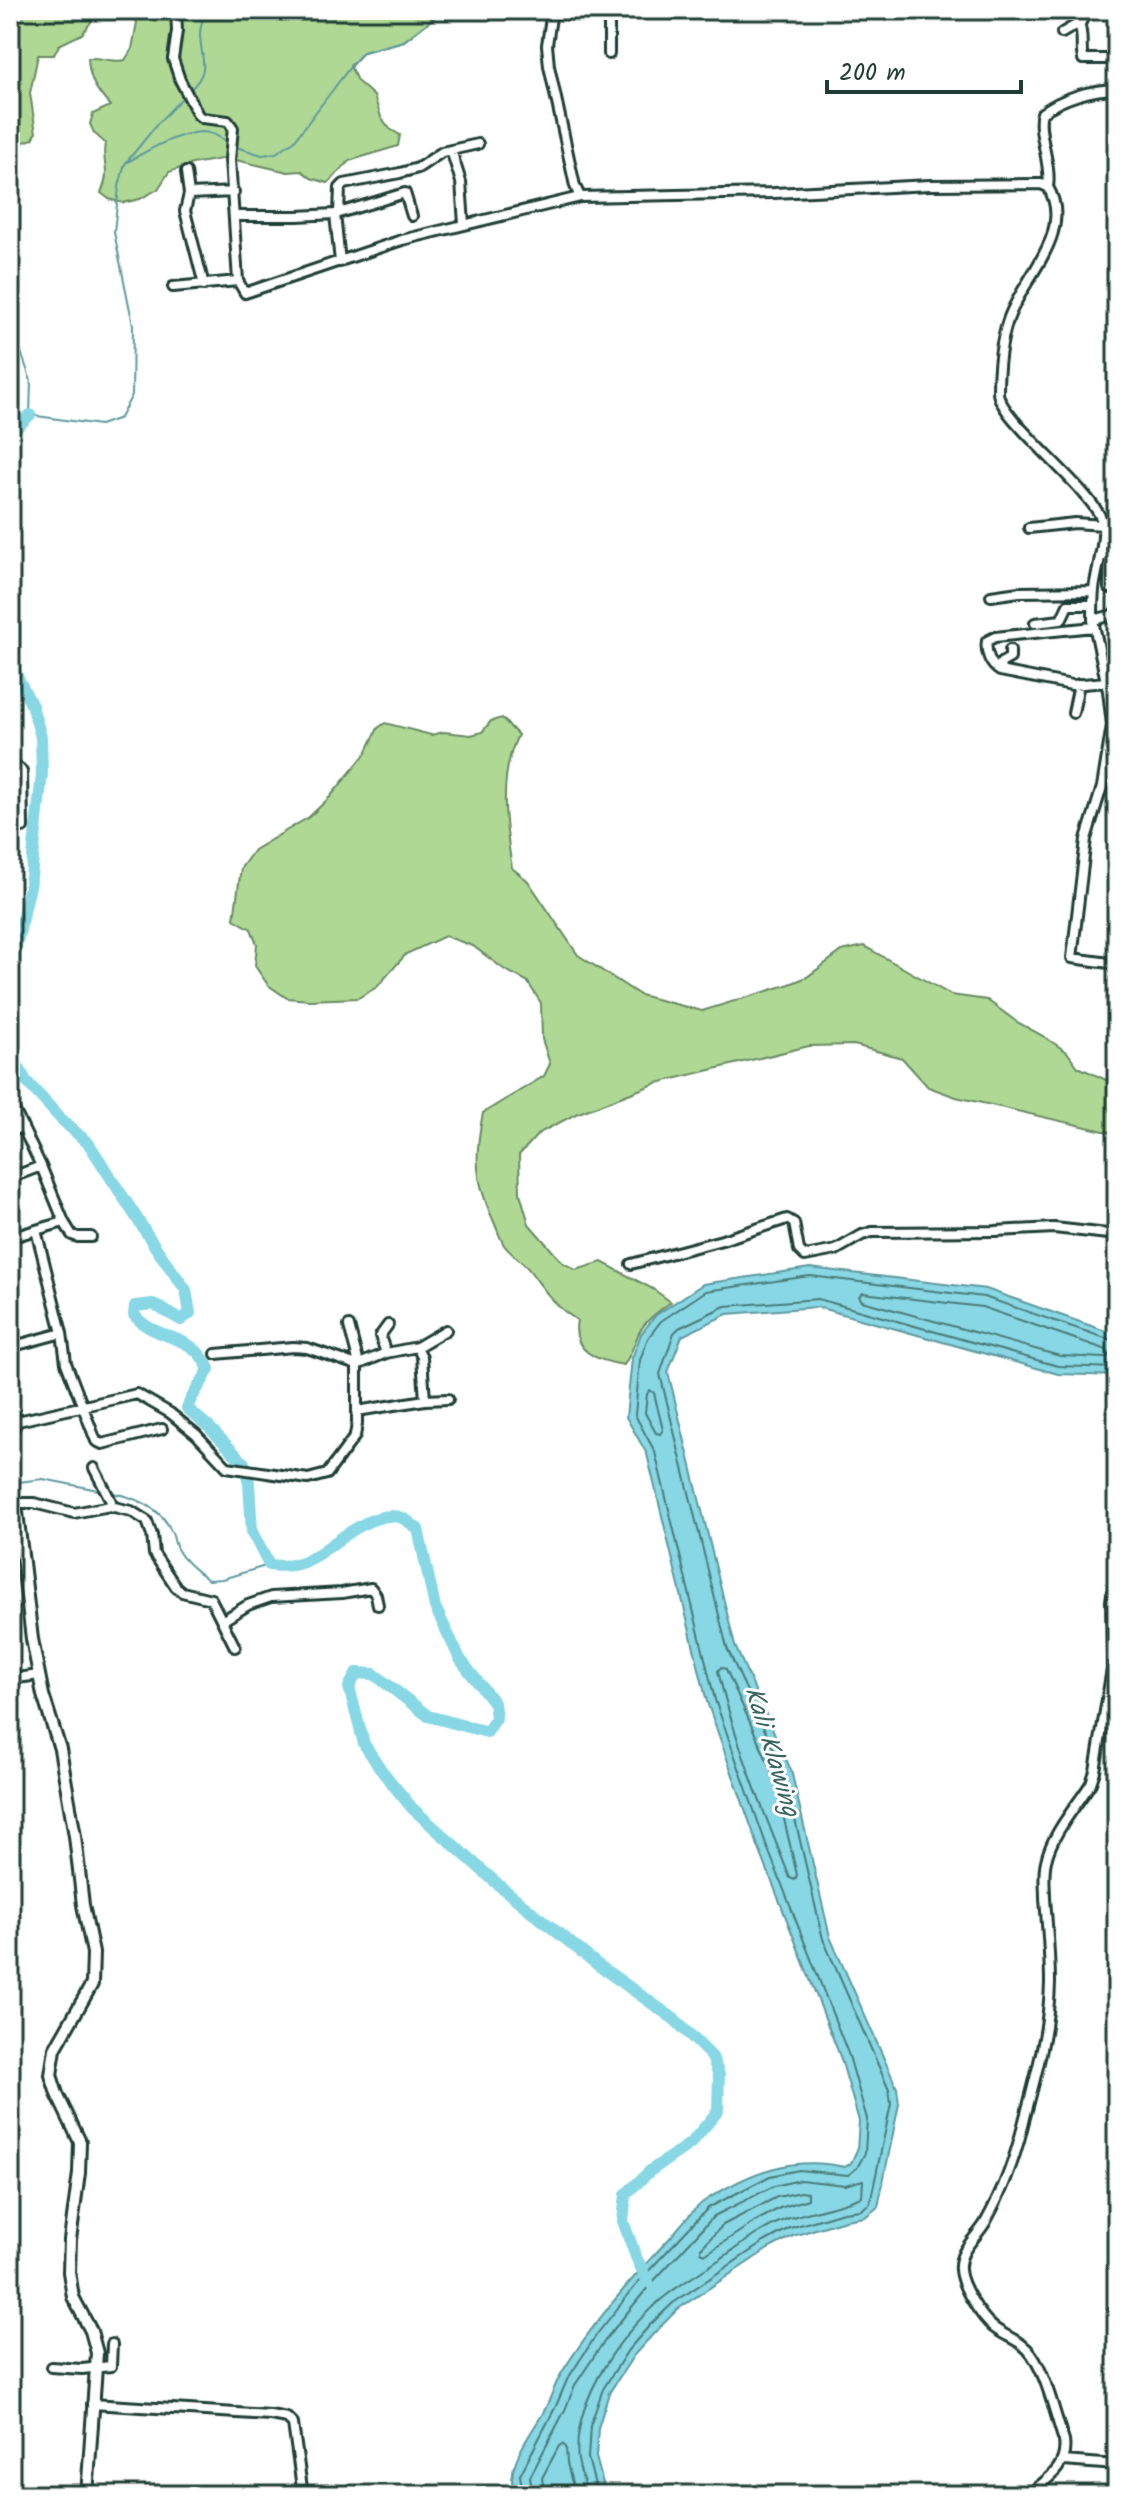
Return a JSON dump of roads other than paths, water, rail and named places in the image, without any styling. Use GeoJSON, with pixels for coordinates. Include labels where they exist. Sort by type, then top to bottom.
{"type":"FeatureCollection","features":[{"type":"Feature","properties":{"kind":"street"},"geometry":{"type":"LineString","coordinates":[[176,10],[174,65],[198,115],[228,121],[232,125],[230,159],[238,281],[242,291],[248,293],[402,240],[580,197],[774,193],[930,185],[1041,184],[1048,187]]}},
{"type":"Feature","properties":{"kind":"street"},"geometry":{"type":"LineString","coordinates":[[1062,33],[1079,24],[1087,10]]}},
{"type":"Feature","properties":{"kind":"street"},"geometry":{"type":"LineString","coordinates":[[580,197],[549,66],[547,45],[552,11],[609,14],[609,54]]}},
{"type":"Feature","properties":{"kind":"street"},"geometry":{"type":"LineString","coordinates":[[1079,24],[1083,59],[1117,59]]}},
{"type":"Feature","properties":{"kind":"street"},"geometry":{"type":"LineString","coordinates":[[1117,89],[1102,89],[1083,95],[1042,113],[1039,122],[1048,158],[1048,187],[1055,208],[1055,225],[1033,275],[1008,320],[998,382],[998,399],[1009,414],[1068,476],[1103,525],[1093,605],[1103,669],[1114,705],[1112,762],[1086,839],[1072,958],[1117,964]]}},
{"type":"Feature","properties":{"kind":"street"},"geometry":{"type":"LineString","coordinates":[[340,262],[337,213],[340,188],[344,184],[418,168],[435,155],[478,144]]}},
{"type":"Feature","properties":{"kind":"street"},"geometry":{"type":"LineString","coordinates":[[451,150],[461,182],[464,224]]}},
{"type":"Feature","properties":{"kind":"street"},"geometry":{"type":"LineString","coordinates":[[186,172],[189,194],[185,211],[204,285]]}},
{"type":"Feature","properties":{"kind":"street"},"geometry":{"type":"LineString","coordinates":[[189,194],[234,192]]}},
{"type":"Feature","properties":{"kind":"street"},"geometry":{"type":"LineString","coordinates":[[235,216],[337,213],[405,193],[412,216]]}},
{"type":"Feature","properties":{"kind":"street"},"geometry":{"type":"LineString","coordinates":[[173,287],[238,281]]}},
{"type":"Feature","properties":{"kind":"street"},"geometry":{"type":"LineString","coordinates":[[1029,528],[1075,523],[1103,525]]}},
{"type":"Feature","properties":{"kind":"street"},"geometry":{"type":"LineString","coordinates":[[1100,555],[1110,558],[1109,588]]}},
{"type":"Feature","properties":{"kind":"street"},"geometry":{"type":"LineString","coordinates":[[991,596],[1019,592],[1094,591]]}},
{"type":"Feature","properties":{"kind":"street"},"geometry":{"type":"LineString","coordinates":[[1035,623],[1061,620],[1068,605],[1093,605]]}},
{"type":"Feature","properties":{"kind":"street"},"geometry":{"type":"LineString","coordinates":[[1106,682],[1054,682],[1000,671],[990,660],[986,647],[988,639],[1094,624],[1117,614]]}},
{"type":"Feature","properties":{"kind":"street"},"geometry":{"type":"LineString","coordinates":[[1000,671],[1001,663],[1010,658],[1010,650]]}},
{"type":"Feature","properties":{"kind":"street"},"geometry":{"type":"LineString","coordinates":[[1103,669],[1117,667]]}},
{"type":"Feature","properties":{"kind":"street"},"geometry":{"type":"LineString","coordinates":[[1073,713],[1079,684]]}},
{"type":"Feature","properties":{"kind":"street"},"geometry":{"type":"LineString","coordinates":[[10,768],[22,772],[23,827]]}},
{"type":"Feature","properties":{"kind":"street"},"geometry":{"type":"LineString","coordinates":[[10,1101],[64,1222],[72,1235],[91,1237]]}},
{"type":"Feature","properties":{"kind":"street"},"geometry":{"type":"LineString","coordinates":[[10,1131],[23,1127]]}},
{"type":"Feature","properties":{"kind":"street"},"geometry":{"type":"LineString","coordinates":[[10,1178],[41,1166]]}},
{"type":"Feature","properties":{"kind":"street"},"geometry":{"type":"LineString","coordinates":[[631,1264],[789,1219],[794,1223],[799,1250],[805,1256],[836,1250],[872,1232],[1054,1228],[1117,1235]]}},
{"type":"Feature","properties":{"kind":"street"},"geometry":{"type":"LineString","coordinates":[[10,1238],[64,1222]]}},
{"type":"Feature","properties":{"kind":"street"},"geometry":{"type":"LineString","coordinates":[[36,1230],[62,1333],[66,1363],[94,1438],[99,1443],[162,1429]]}},
{"type":"Feature","properties":{"kind":"street"},"geometry":{"type":"LineString","coordinates":[[386,1353],[380,1336],[388,1325]]}},
{"type":"Feature","properties":{"kind":"street"},"geometry":{"type":"LineString","coordinates":[[10,1433],[18,1421],[141,1395],[196,1434],[227,1467],[308,1479],[327,1474],[355,1436],[358,1365],[349,1326]]}},
{"type":"Feature","properties":{"kind":"street"},"geometry":{"type":"LineString","coordinates":[[216,1354],[307,1348],[358,1365],[386,1353],[417,1347],[446,1330]]}},
{"type":"Feature","properties":{"kind":"street"},"geometry":{"type":"LineString","coordinates":[[10,1347],[62,1333]]}},
{"type":"Feature","properties":{"kind":"street"},"geometry":{"type":"LineString","coordinates":[[417,1347],[422,1357],[425,1400]]}},
{"type":"Feature","properties":{"kind":"street"},"geometry":{"type":"LineString","coordinates":[[357,1411],[448,1399]]}},
{"type":"Feature","properties":{"kind":"street"},"geometry":{"type":"LineString","coordinates":[[10,1410],[18,1421]]}},
{"type":"Feature","properties":{"kind":"street"},"geometry":{"type":"LineString","coordinates":[[94,1468],[111,1501],[110,1506]]}},
{"type":"Feature","properties":{"kind":"street"},"geometry":{"type":"LineString","coordinates":[[87,2495],[97,2368],[95,2342],[73,2297],[69,2272],[80,2142],[51,2075],[55,2049],[92,1984],[93,1953],[60,1749],[39,1675],[17,1512],[12,1502],[34,1503],[74,1513],[110,1506],[144,1518],[151,1530],[154,1554],[176,1587],[182,1592],[211,1599],[235,1647]]}},
{"type":"Feature","properties":{"kind":"street"},"geometry":{"type":"LineString","coordinates":[[1028,2495],[1063,2461],[1064,2441],[1038,2364],[1026,2347],[986,2319],[963,2282],[960,2266],[964,2251],[984,2225],[1007,2177],[1037,2067],[1049,2008],[1046,1860],[1095,1771],[1112,1669],[1111,1601],[1117,1566]]}},
{"type":"Feature","properties":{"kind":"street"},"geometry":{"type":"LineString","coordinates":[[222,1621],[248,1605],[282,1594],[307,1596],[371,1588],[378,1605]]}},
{"type":"Feature","properties":{"kind":"street"},"geometry":{"type":"LineString","coordinates":[[10,1679],[39,1675]]}},
{"type":"Feature","properties":{"kind":"street"},"geometry":{"type":"LineString","coordinates":[[51,2367],[97,2368],[112,2365],[112,2344]]}},
{"type":"Feature","properties":{"kind":"street"},"geometry":{"type":"LineString","coordinates":[[92,2404],[287,2418],[293,2424],[302,2488]]}},
{"type":"Feature","properties":{"kind":"street"},"geometry":{"type":"LineString","coordinates":[[1063,2461],[1117,2465]]}},
{"type":"Feature","properties":{"kind":"water","name":"Kali Klawing"},"geometry":{"type":"Polygon","coordinates":[[[810,1268],[986,1289],[1117,1335],[1117,1376],[1058,1374],[817,1307],[727,1314],[682,1336],[668,1372],[735,1646],[791,1770],[830,1937],[897,2088],[899,2104],[878,2207],[865,2217],[793,2236],[768,2249],[678,2309],[634,2355],[609,2393],[598,2428],[596,2457],[604,2487],[611,2495],[517,2495],[512,2476],[519,2454],[561,2374],[611,2304],[696,2208],[739,2181],[772,2168],[808,2163],[845,2167],[851,2163],[857,2150],[859,2121],[841,2059],[758,1846],[707,1702],[647,1454],[626,1417],[632,1358],[641,1334],[656,1315],[703,1284],[810,1268]]]}},
{"type":"Feature","properties":{"kind":"waterway"},"geometry":{"type":"LineString","coordinates":[[191,89],[203,70],[200,35],[205,10]]}},
{"type":"Feature","properties":{"kind":"waterway"},"geometry":{"type":"LineString","coordinates":[[236,147],[262,155],[276,153],[294,141],[363,52],[404,41],[444,10]]}},
{"type":"Feature","properties":{"kind":"waterway"},"geometry":{"type":"LineString","coordinates":[[10,320],[31,381],[30,415],[100,425],[120,418],[132,395],[133,325],[114,232],[119,186],[125,164],[183,97]]}},
{"type":"Feature","properties":{"kind":"waterway"},"geometry":{"type":"LineString","coordinates":[[128,162],[183,135],[209,133],[227,142]]}},
{"type":"Feature","properties":{"kind":"waterway"},"geometry":{"type":"LineString","coordinates":[[10,434],[30,415]]}},
{"type":"Feature","properties":{"kind":"waterway"},"geometry":{"type":"LineString","coordinates":[[10,662],[32,706],[41,737],[42,774],[30,886],[10,972]]}},
{"type":"Feature","properties":{"kind":"waterway"},"geometry":{"type":"LineString","coordinates":[[10,1051],[26,1081],[89,1144],[186,1290],[190,1313],[181,1320],[153,1304],[135,1306],[134,1315],[153,1330],[193,1348],[209,1369],[187,1408],[244,1463],[249,1483],[252,1532],[269,1565],[307,1561],[355,1529],[379,1518],[402,1518],[418,1529],[435,1607],[460,1659],[494,1703],[496,1718],[487,1732],[428,1716],[374,1674],[357,1673],[349,1687],[364,1744],[382,1771],[412,1808],[501,1887],[598,1965],[674,2019],[712,2057],[719,2075],[718,2111],[691,2143],[650,2171],[626,2194],[623,2221],[648,2282]]}},
{"type":"Feature","properties":{"kind":"waterway"},"geometry":{"type":"LineString","coordinates":[[10,1483],[43,1479],[103,1491]]}},
{"type":"Feature","properties":{"kind":"waterway"},"geometry":{"type":"LineString","coordinates":[[109,1492],[137,1500],[160,1515],[172,1533],[180,1554],[208,1580],[269,1565]]}}]}
